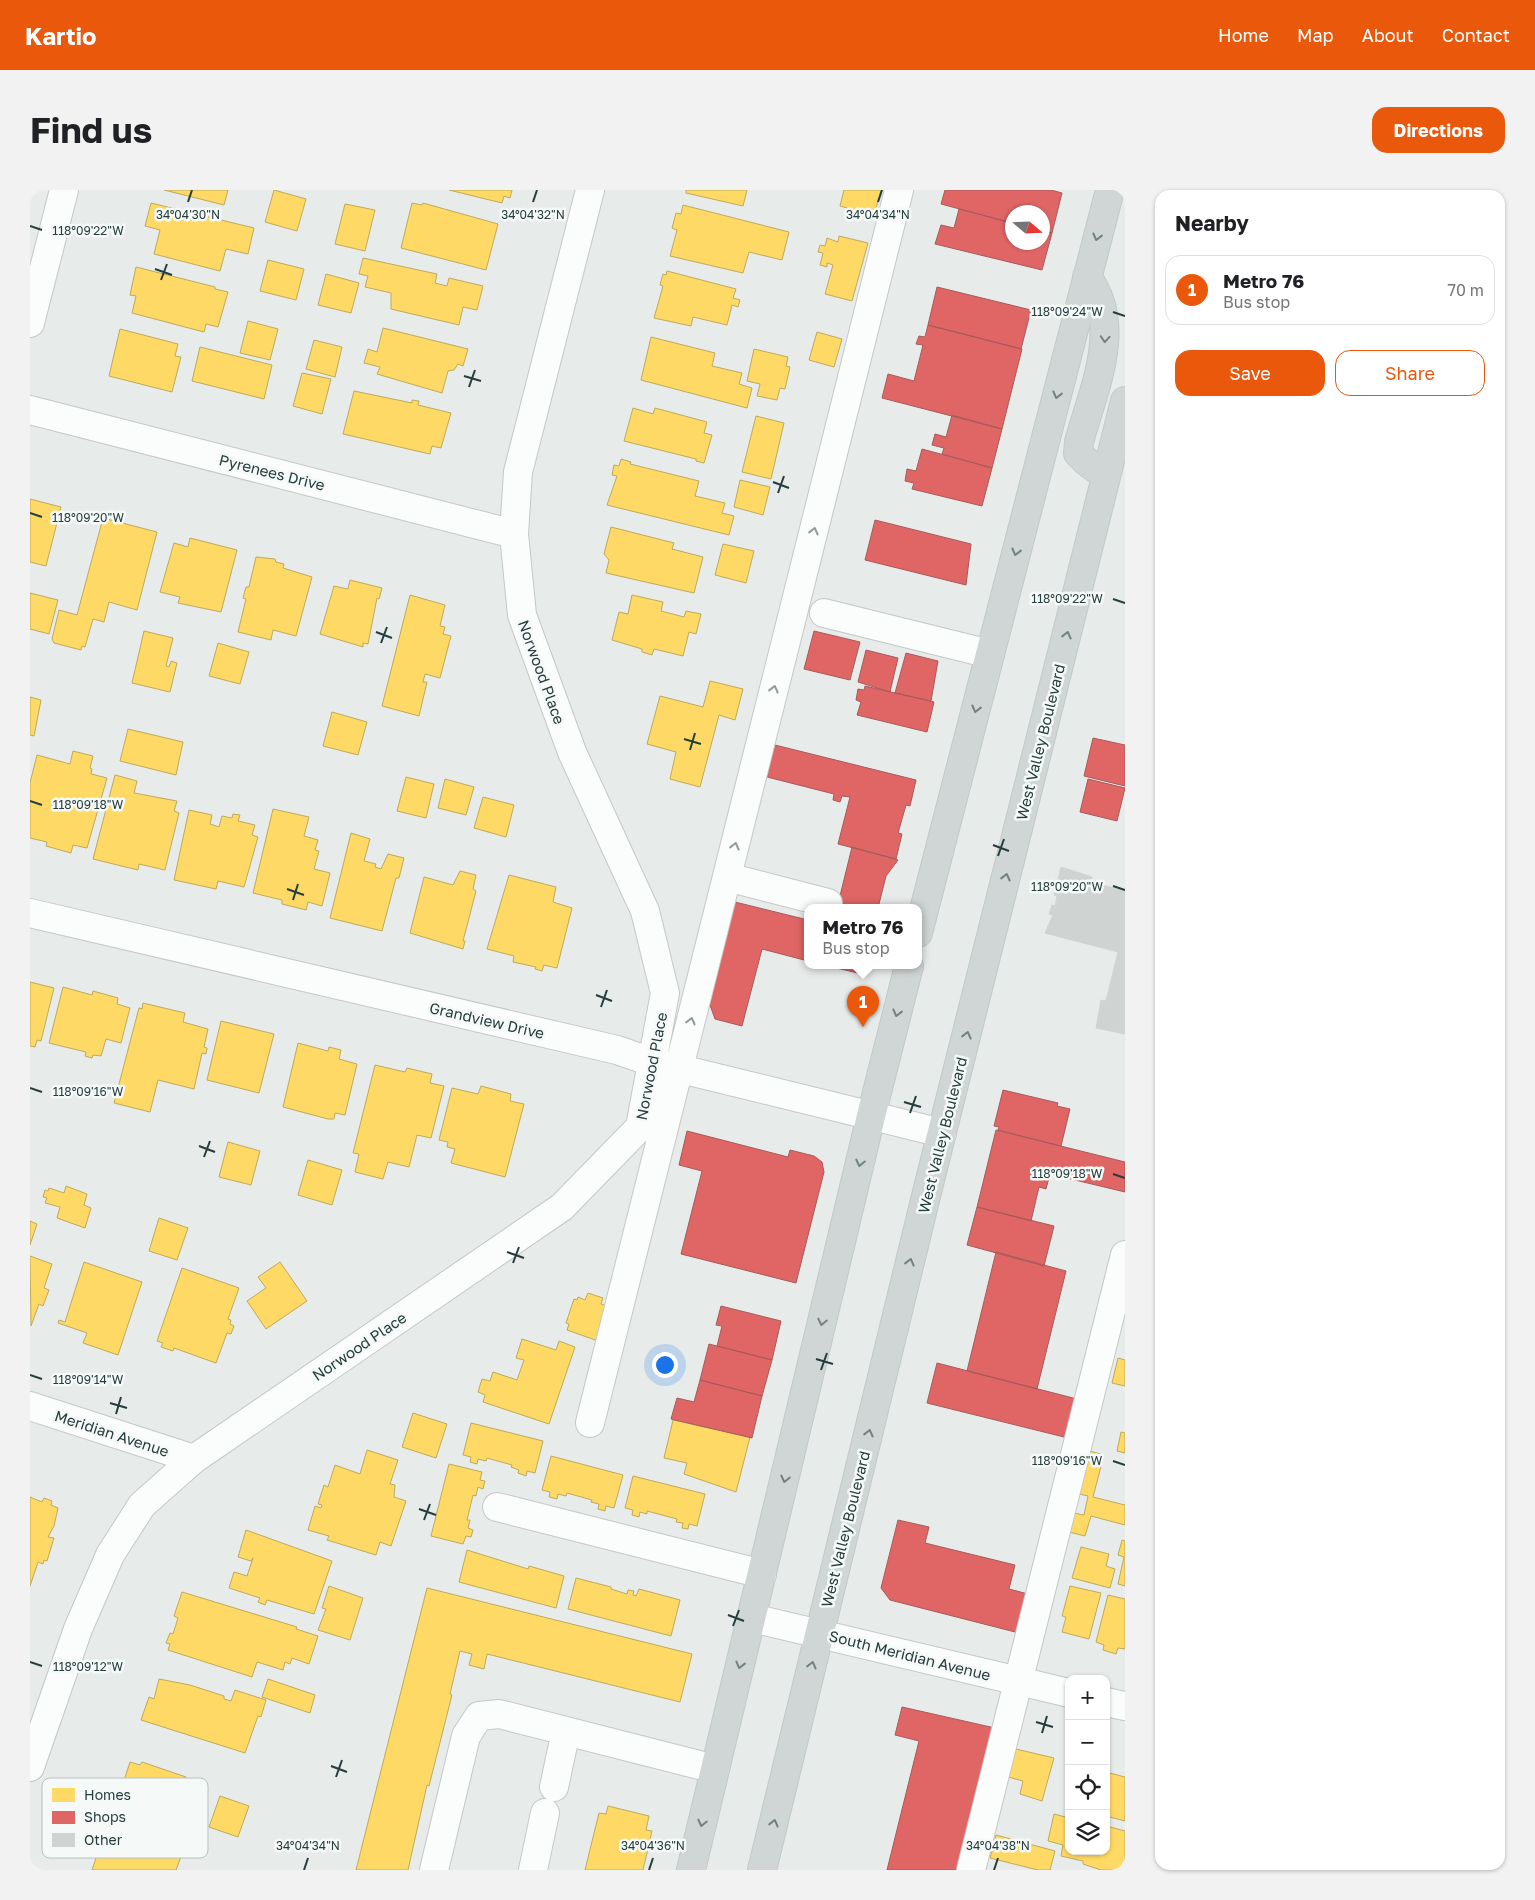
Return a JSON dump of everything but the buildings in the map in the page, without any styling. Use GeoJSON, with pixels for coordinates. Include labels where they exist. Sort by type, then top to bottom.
{"type":"FeatureCollection","features":[{"type":"Feature","properties":{"kind":"main road"},"geometry":{"type":"LineString","coordinates":[[922,918],[1110,190]]}},
{"type":"Feature","properties":{"kind":"main road"},"geometry":{"type":"LineString","coordinates":[[1087,277],[1096,290],[1104,314],[1105,344],[1079,442],[1078,453],[1106,476]]}},
{"type":"Feature","properties":{"kind":"main road","name":"West Valley Boulevard"},"geometry":{"type":"LineString","coordinates":[[762,1870],[942,1133],[1125,401]]}},
{"type":"Feature","properties":{"kind":"main road"},"geometry":{"type":"LineString","coordinates":[[691,1870],[871,1116],[909,969]]}},
{"type":"Feature","properties":{"kind":"street"},"geometry":{"type":"LineString","coordinates":[[30,323],[64,190]]}},
{"type":"Feature","properties":{"kind":"street","name":"Norwood Place"},"geometry":{"type":"LineString","coordinates":[[30,1767],[78,1629],[110,1555],[142,1505],[194,1459],[562,1207],[640,1127],[666,993],[645,911],[572,752],[546,686],[522,615],[514,534],[518,472],[590,190]]}},
{"type":"Feature","properties":{"kind":"street"},"geometry":{"type":"LineString","coordinates":[[590,1423],[899,190]]}},
{"type":"Feature","properties":{"kind":"street","name":"Pyrenees Drive"},"geometry":{"type":"LineString","coordinates":[[30,410],[514,534]]}},
{"type":"Feature","properties":{"kind":"street"},"geometry":{"type":"LineString","coordinates":[[824,613],[990,654]]}},
{"type":"Feature","properties":{"kind":"street"},"geometry":{"type":"LineString","coordinates":[[727,877],[828,903]]}},
{"type":"Feature","properties":{"kind":"street","name":"Grandview Drive"},"geometry":{"type":"LineString","coordinates":[[30,913],[617,1050],[652,1062],[942,1133]]}},
{"type":"Feature","properties":{"kind":"street"},"geometry":{"type":"LineString","coordinates":[[972,1870],[1125,1255]]}},
{"type":"Feature","properties":{"kind":"street","name":"Meridian Avenue"},"geometry":{"type":"LineString","coordinates":[[30,1406],[194,1459]]}},
{"type":"Feature","properties":{"kind":"street"},"geometry":{"type":"LineString","coordinates":[[497,1507],[762,1574]]}},
{"type":"Feature","properties":{"kind":"street","name":"South Meridian Avenue"},"geometry":{"type":"LineString","coordinates":[[752,1618],[1065,1692]]}},
{"type":"Feature","properties":{"kind":"street"},"geometry":{"type":"LineString","coordinates":[[1110,1703],[1125,1706]]}},
{"type":"Feature","properties":{"kind":"street"},"geometry":{"type":"LineString","coordinates":[[434,1870],[466,1736],[479,1716],[499,1714],[715,1769]]}},
{"type":"Feature","properties":{"kind":"street"},"geometry":{"type":"LineString","coordinates":[[554,1787],[566,1731]]}},
{"type":"Feature","properties":{"kind":"street"},"geometry":{"type":"LineString","coordinates":[[533,1870],[545,1813]]}},
{"type":"Feature","properties":{"kind":"place","name":"Metro 76"},"geometry":{"type":"Point","coordinates":[863,1027]}}]}
